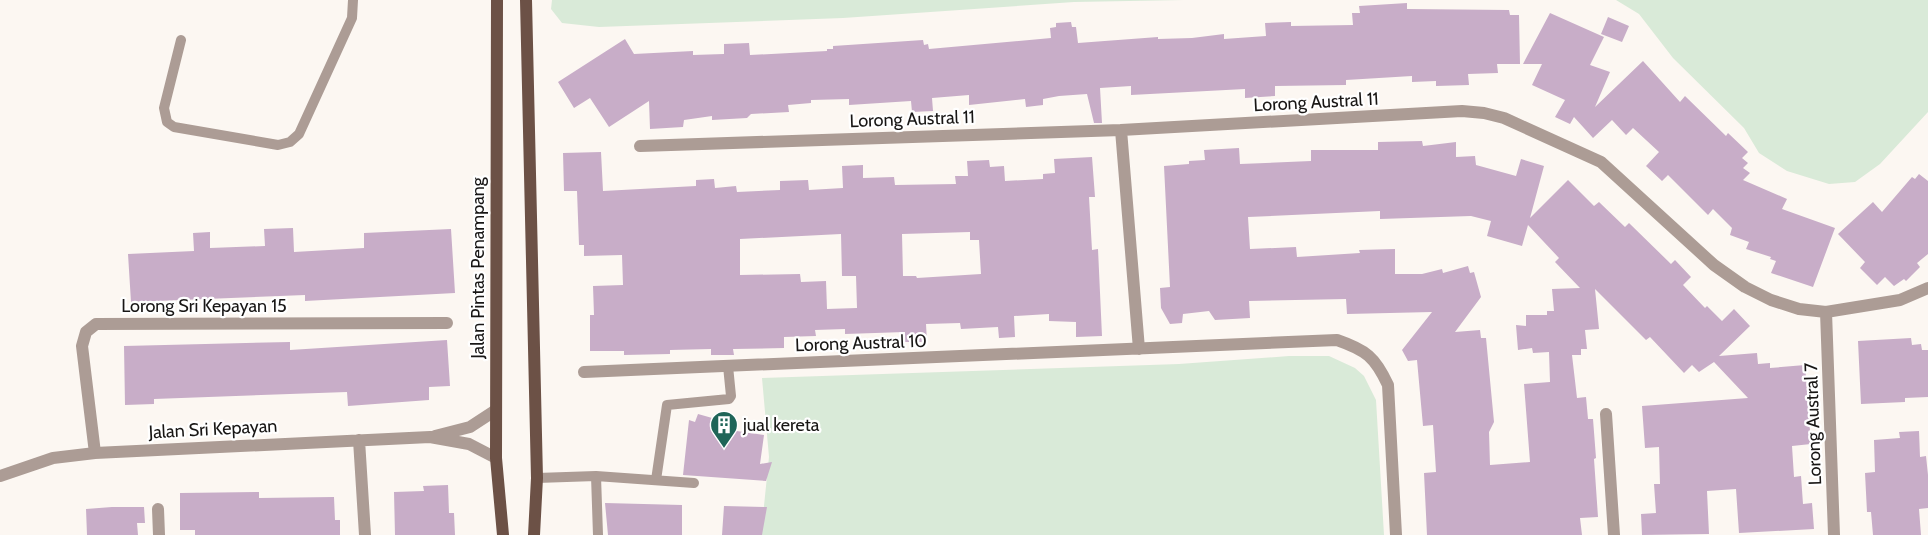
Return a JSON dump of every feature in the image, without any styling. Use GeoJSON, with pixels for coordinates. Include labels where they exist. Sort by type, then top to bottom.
{"type":"FeatureCollection","features":[{"type":"Feature","properties":{"kind":"main road","name":"Jalan Pintas Penampang"},"geometry":{"type":"LineString","coordinates":[[497,0],[496,458],[503,535]]}},
{"type":"Feature","properties":{"kind":"main road"},"geometry":{"type":"LineString","coordinates":[[526,0],[537,478],[533,535]]}},
{"type":"Feature","properties":{"kind":"street","name":"Lorong Austral 11"},"geometry":{"type":"LineString","coordinates":[[640,146],[1121,130],[1462,111],[1484,113],[1504,118],[1600,162],[1714,265],[1745,287],[1771,300],[1799,309],[1826,312],[1900,300],[1928,288]]}},
{"type":"Feature","properties":{"kind":"street"},"geometry":{"type":"LineString","coordinates":[[1121,130],[1138,349]]}},
{"type":"Feature","properties":{"kind":"street","name":"Lorong Austral 7"},"geometry":{"type":"LineString","coordinates":[[1826,312],[1834,535]]}},
{"type":"Feature","properties":{"kind":"street","name":"Lorong Sri Kepayan 15"},"geometry":{"type":"LineString","coordinates":[[94,452],[82,346],[86,332],[96,324],[447,323]]}},
{"type":"Feature","properties":{"kind":"street","name":"Lorong Austral 10"},"geometry":{"type":"LineString","coordinates":[[584,372],[1337,340],[1359,348],[1378,363],[1388,385],[1396,535]]}},
{"type":"Feature","properties":{"kind":"street","name":"Jalan Sri Kepayan"},"geometry":{"type":"LineString","coordinates":[[0,476],[53,458],[94,452],[430,437],[470,427],[496,410]]}},
{"type":"Feature","properties":{"kind":"street"},"geometry":{"type":"LineString","coordinates":[[1606,414],[1614,535]]}},
{"type":"Feature","properties":{"kind":"street","name":"Jalan Sri Kepayan"},"geometry":{"type":"LineString","coordinates":[[430,437],[469,444],[496,458]]}},
{"type":"Feature","properties":{"kind":"street"},"geometry":{"type":"LineString","coordinates":[[360,440],[365,535]]}},
{"type":"Feature","properties":{"kind":"street"},"geometry":{"type":"LineString","coordinates":[[158,509],[159,535]]}},
{"type":"Feature","properties":{"kind":"lane"},"geometry":{"type":"LineString","coordinates":[[181,40],[164,108],[167,122],[183,128],[278,145],[284,144],[290,142],[298,134],[352,18],[353,0]]}},
{"type":"Feature","properties":{"kind":"lane"},"geometry":{"type":"LineString","coordinates":[[656,480],[667,405],[729,399],[731,396],[728,366]]}},
{"type":"Feature","properties":{"kind":"lane"},"geometry":{"type":"LineString","coordinates":[[537,478],[596,476],[694,483]]}},
{"type":"Feature","properties":{"kind":"lane"},"geometry":{"type":"LineString","coordinates":[[596,476],[598,535]]}},
{"type":"Feature","properties":{"kind":"green space"},"geometry":{"type":"Polygon","coordinates":[[[552,0],[1184,0],[1074,2],[843,18],[599,27],[562,23],[551,9],[552,0]]]}},
{"type":"Feature","properties":{"kind":"green space"},"geometry":{"type":"Polygon","coordinates":[[[1616,0],[1928,0],[1928,112],[1880,164],[1855,182],[1829,184],[1787,171],[1759,153],[1744,128],[1673,58],[1639,14],[1616,0]]]}},
{"type":"Feature","properties":{"kind":"green space"},"geometry":{"type":"Polygon","coordinates":[[[1289,356],[1329,356],[1355,368],[1364,376],[1376,400],[1384,535],[761,535],[769,457],[762,378],[1179,364],[1289,356]]]}},
{"type":"Feature","properties":{"kind":"building"},"geometry":{"type":"Polygon","coordinates":[[[1407,3],[1407,9],[1509,10],[1510,15],[1519,15],[1520,64],[1497,64],[1498,73],[1468,74],[1469,85],[1436,86],[1436,81],[1412,82],[1412,76],[1346,80],[1346,85],[1275,86],[1275,96],[1245,98],[1245,89],[1131,95],[1131,86],[1100,88],[1102,123],[1094,123],[1087,94],[1043,99],[1043,105],[1026,107],[1025,99],[969,105],[969,95],[932,98],[933,111],[912,112],[911,101],[849,105],[849,99],[811,100],[811,103],[788,105],[789,112],[751,114],[747,118],[712,120],[712,116],[684,120],[683,127],[650,129],[649,101],[609,127],[590,98],[574,108],[558,82],[625,39],[634,54],[693,51],[693,55],[724,54],[724,44],[749,43],[750,55],[827,51],[827,49],[833,49],[833,46],[923,40],[924,45],[928,44],[929,49],[1051,38],[1050,28],[1056,27],[1056,23],[1071,22],[1072,27],[1076,27],[1078,43],[1158,37],[1158,39],[1192,38],[1224,34],[1224,39],[1266,36],[1265,23],[1291,22],[1291,26],[1353,25],[1352,13],[1360,13],[1359,6],[1407,3]]]}},
{"type":"Feature","properties":{"kind":"building"},"geometry":{"type":"Polygon","coordinates":[[[1550,13],[1604,37],[1590,65],[1610,72],[1595,107],[1643,61],[1680,102],[1685,96],[1726,136],[1728,133],[1748,152],[1742,158],[1748,163],[1743,168],[1750,173],[1743,180],[1787,199],[1782,209],[1835,228],[1813,287],[1771,273],[1776,261],[1770,259],[1771,257],[1746,249],[1749,242],[1730,235],[1732,228],[1713,209],[1708,215],[1668,175],[1662,181],[1646,166],[1659,152],[1633,128],[1626,135],[1612,120],[1593,138],[1574,117],[1570,124],[1555,117],[1565,100],[1532,85],[1542,64],[1523,64],[1550,13]]]}},
{"type":"Feature","properties":{"kind":"building"},"geometry":{"type":"Polygon","coordinates":[[[1608,17],[1629,26],[1622,42],[1601,34],[1608,17]]]}},
{"type":"Feature","properties":{"kind":"building"},"geometry":{"type":"Polygon","coordinates":[[[1422,141],[1423,146],[1456,142],[1456,157],[1475,156],[1476,165],[1516,176],[1521,159],[1544,166],[1530,218],[1568,180],[1594,206],[1599,202],[1625,227],[1629,223],[1671,264],[1675,260],[1691,277],[1683,285],[1705,308],[1707,306],[1722,321],[1734,309],[1750,326],[1719,356],[1757,353],[1758,364],[1770,363],[1770,368],[1805,365],[1811,444],[1792,446],[1794,477],[1801,476],[1803,504],[1812,503],[1814,529],[1739,533],[1736,489],[1707,491],[1709,534],[1642,535],[1641,514],[1656,513],[1654,484],[1660,484],[1659,447],[1645,448],[1642,406],[1748,398],[1714,362],[1699,372],[1692,365],[1684,373],[1650,337],[1646,340],[1595,289],[1599,329],[1585,330],[1587,349],[1581,349],[1581,355],[1572,355],[1577,398],[1586,397],[1588,419],[1593,419],[1596,458],[1594,459],[1598,517],[1580,518],[1582,535],[1427,535],[1424,473],[1436,472],[1433,425],[1423,426],[1417,360],[1408,361],[1402,350],[1432,312],[1347,314],[1346,299],[1249,301],[1250,318],[1215,320],[1209,311],[1183,314],[1182,323],[1170,324],[1161,308],[1160,288],[1170,287],[1164,166],[1189,164],[1189,161],[1205,160],[1204,150],[1239,148],[1240,164],[1311,161],[1311,150],[1378,150],[1378,142],[1422,141]],[[1380,211],[1248,217],[1250,249],[1296,247],[1297,257],[1360,253],[1359,250],[1395,249],[1395,274],[1422,274],[1442,269],[1443,273],[1468,266],[1470,273],[1474,272],[1481,297],[1455,332],[1480,330],[1481,338],[1486,338],[1494,422],[1489,432],[1490,465],[1530,462],[1524,384],[1550,382],[1549,352],[1533,353],[1532,348],[1518,350],[1516,325],[1526,326],[1526,315],[1547,315],[1547,311],[1554,311],[1552,289],[1580,288],[1555,262],[1559,258],[1528,225],[1522,246],[1487,236],[1491,221],[1471,216],[1380,219],[1380,211]]]}},
{"type":"Feature","properties":{"kind":"building"},"geometry":{"type":"Polygon","coordinates":[[[601,152],[603,191],[696,186],[696,180],[714,179],[715,188],[736,186],[737,192],[780,190],[780,181],[808,180],[809,190],[843,188],[842,166],[863,165],[863,178],[894,177],[895,185],[956,184],[955,176],[968,176],[967,161],[989,160],[990,167],[1004,166],[1005,181],[1043,179],[1043,174],[1055,173],[1054,159],[1092,157],[1095,197],[1089,197],[1092,250],[1098,249],[1102,336],[1076,337],[1076,322],[1049,321],[1049,314],[1014,316],[1015,337],[999,338],[998,327],[961,329],[960,323],[926,324],[927,342],[905,342],[905,332],[845,334],[845,329],[815,330],[816,336],[784,337],[784,348],[733,349],[734,355],[711,355],[711,349],[670,350],[670,354],[624,355],[624,351],[590,351],[590,315],[594,315],[593,286],[623,285],[622,255],[584,256],[584,245],[579,245],[577,191],[564,191],[563,153],[601,152]],[[970,232],[902,234],[903,276],[916,276],[917,278],[981,274],[979,240],[970,240],[970,232]],[[841,234],[740,239],[740,275],[800,274],[801,282],[826,281],[827,309],[857,308],[856,276],[842,276],[841,234]]]}},
{"type":"Feature","properties":{"kind":"building"},"geometry":{"type":"Polygon","coordinates":[[[1919,174],[1928,181],[1928,254],[1917,263],[1920,267],[1906,281],[1904,279],[1894,286],[1885,277],[1877,285],[1860,268],[1865,262],[1838,234],[1873,202],[1882,212],[1912,177],[1915,179],[1919,174]]]}},
{"type":"Feature","properties":{"kind":"building"},"geometry":{"type":"Polygon","coordinates":[[[293,228],[294,252],[364,248],[364,233],[451,229],[455,293],[305,301],[305,295],[131,302],[128,254],[194,251],[193,233],[210,232],[210,248],[265,246],[264,229],[293,228]]]}},
{"type":"Feature","properties":{"kind":"building"},"geometry":{"type":"Polygon","coordinates":[[[1911,338],[1912,345],[1921,344],[1922,350],[1928,350],[1928,397],[1905,398],[1905,402],[1861,404],[1858,341],[1911,338]]]}},
{"type":"Feature","properties":{"kind":"building"},"geometry":{"type":"Polygon","coordinates":[[[447,340],[450,386],[429,387],[429,400],[348,406],[347,392],[154,399],[154,404],[125,405],[124,346],[290,342],[290,350],[447,340]]]}},
{"type":"Feature","properties":{"kind":"building","name":"jual kereta"},"geometry":{"type":"Polygon","coordinates":[[[698,414],[730,423],[730,430],[764,435],[760,464],[772,462],[766,481],[683,475],[689,420],[695,422],[698,414]]]}},
{"type":"Feature","properties":{"kind":"building"},"geometry":{"type":"Polygon","coordinates":[[[1919,431],[1920,457],[1926,456],[1928,475],[1928,508],[1919,509],[1921,535],[1873,535],[1871,512],[1867,512],[1865,473],[1875,472],[1874,440],[1900,438],[1899,432],[1919,431]]]}},
{"type":"Feature","properties":{"kind":"building"},"geometry":{"type":"Polygon","coordinates":[[[448,485],[449,513],[454,513],[455,535],[395,535],[394,492],[424,491],[423,486],[448,485]]]}},
{"type":"Feature","properties":{"kind":"building"},"geometry":{"type":"Polygon","coordinates":[[[259,492],[259,498],[334,497],[335,520],[340,520],[340,535],[195,535],[195,530],[180,530],[180,493],[259,492]]]}},
{"type":"Feature","properties":{"kind":"building"},"geometry":{"type":"Polygon","coordinates":[[[605,503],[682,505],[682,535],[608,535],[605,503]]]}},
{"type":"Feature","properties":{"kind":"building","name":"jual kereta"},"geometry":{"type":"Polygon","coordinates":[[[724,506],[767,507],[762,535],[722,535],[724,506]]]}},
{"type":"Feature","properties":{"kind":"building"},"geometry":{"type":"Polygon","coordinates":[[[144,507],[145,523],[137,523],[138,535],[87,535],[86,509],[144,507]]]}},
{"type":"Feature","properties":{"kind":"place","name":"jual kereta"},"geometry":{"type":"Point","coordinates":[724,449]}}]}
